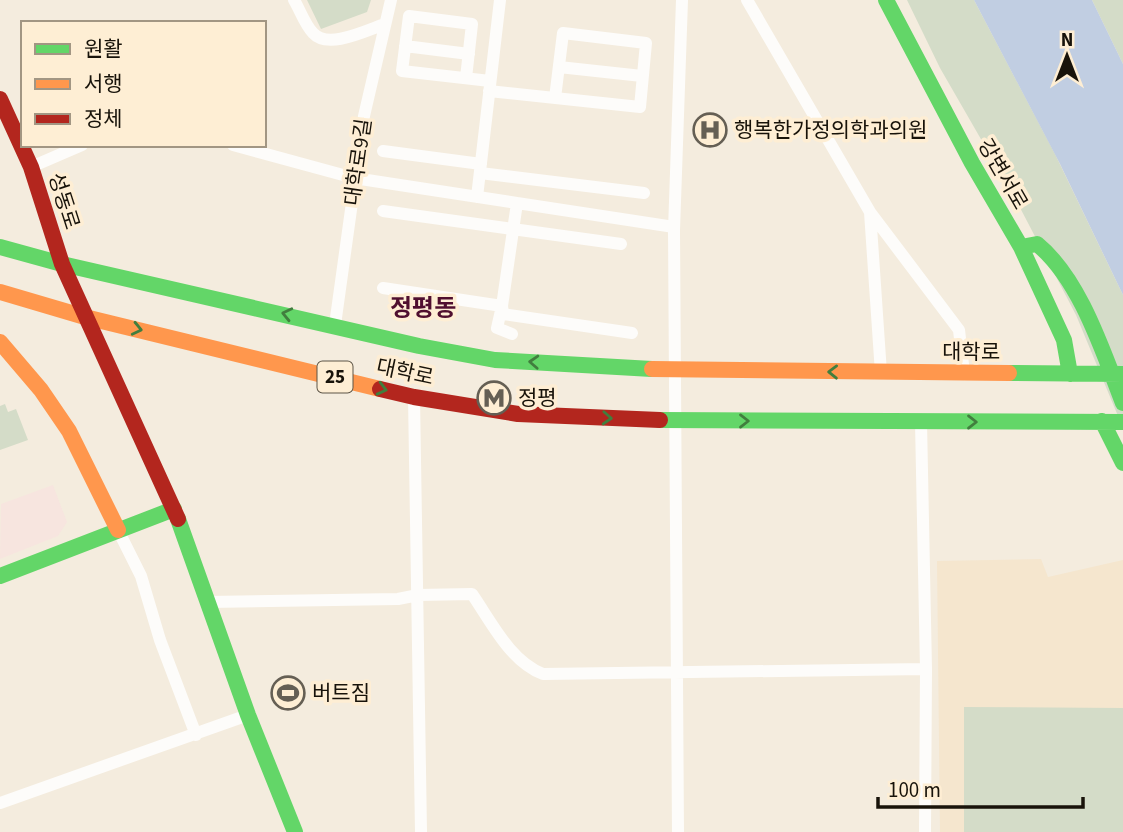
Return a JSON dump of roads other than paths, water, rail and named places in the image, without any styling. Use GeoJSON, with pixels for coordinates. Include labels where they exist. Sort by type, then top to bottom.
{"type":"FeatureCollection","features":[{"type":"Feature","properties":{"kind":"main road","name":"강변서로"},"geometry":{"type":"LineString","coordinates":[[886,0],[972,163],[1021,247],[1064,340],[1070,374]]}},
{"type":"Feature","properties":{"kind":"main road","name":"성동로"},"geometry":{"type":"LineString","coordinates":[[0,99],[21,147]]}},
{"type":"Feature","properties":{"kind":"main road","name":"성동로"},"geometry":{"type":"LineString","coordinates":[[21,147],[62,264],[174,509],[248,715],[295,832]]}},
{"type":"Feature","properties":{"kind":"main road"},"geometry":{"type":"LineString","coordinates":[[1021,247],[1030,243],[1037,244],[1052,259],[1064,277],[1096,334],[1123,403]]}},
{"type":"Feature","properties":{"kind":"main road","name":"대학로"},"geometry":{"type":"LineString","coordinates":[[0,247],[62,264],[419,346],[495,360],[676,370],[1123,374]]}},
{"type":"Feature","properties":{"kind":"main road","name":"대학로"},"geometry":{"type":"LineString","coordinates":[[0,292],[85,317],[414,397],[518,414],[676,421],[1114,421]]}},
{"type":"Feature","properties":{"kind":"main road"},"geometry":{"type":"LineString","coordinates":[[0,342],[47,410],[69,431],[118,530]]}},
{"type":"Feature","properties":{"kind":"main road"},"geometry":{"type":"LineString","coordinates":[[1114,421],[1123,463]]}},
{"type":"Feature","properties":{"kind":"main road"},"geometry":{"type":"LineString","coordinates":[[0,576],[174,509]]}},
{"type":"Feature","properties":{"kind":"street"},"geometry":{"type":"LineString","coordinates":[[294,0],[314,35],[325,40],[336,40],[385,24]]}},
{"type":"Feature","properties":{"kind":"street","name":"대학로9길"},"geometry":{"type":"LineString","coordinates":[[335,325],[364,116],[391,0]]}},
{"type":"Feature","properties":{"kind":"street"},"geometry":{"type":"LineString","coordinates":[[477,197],[500,0]]}},
{"type":"Feature","properties":{"kind":"street"},"geometry":{"type":"LineString","coordinates":[[678,832],[674,228],[682,0]]}},
{"type":"Feature","properties":{"kind":"street"},"geometry":{"type":"LineString","coordinates":[[747,0],[870,212],[958,330],[964,373]]}},
{"type":"Feature","properties":{"kind":"street"},"geometry":{"type":"LineString","coordinates":[[466,78],[472,24],[409,16],[402,71],[466,78],[490,86],[555,98],[640,107],[646,43],[563,33],[555,98]]}},
{"type":"Feature","properties":{"kind":"street"},"geometry":{"type":"LineString","coordinates":[[471,39],[495,42]]}},
{"type":"Feature","properties":{"kind":"street"},"geometry":{"type":"LineString","coordinates":[[405,46],[469,54]]}},
{"type":"Feature","properties":{"kind":"street"},"geometry":{"type":"LineString","coordinates":[[559,67],[642,76]]}},
{"type":"Feature","properties":{"kind":"street"},"geometry":{"type":"LineString","coordinates":[[30,167],[77,147]]}},
{"type":"Feature","properties":{"kind":"street"},"geometry":{"type":"LineString","coordinates":[[240,147],[354,178],[674,228]]}},
{"type":"Feature","properties":{"kind":"street"},"geometry":{"type":"LineString","coordinates":[[383,151],[644,193]]}},
{"type":"Feature","properties":{"kind":"street"},"geometry":{"type":"LineString","coordinates":[[512,334],[496,328],[502,306],[517,203]]}},
{"type":"Feature","properties":{"kind":"street"},"geometry":{"type":"LineString","coordinates":[[383,211],[621,244]]}},
{"type":"Feature","properties":{"kind":"street"},"geometry":{"type":"LineString","coordinates":[[870,212],[881,373]]}},
{"type":"Feature","properties":{"kind":"street"},"geometry":{"type":"LineString","coordinates":[[383,288],[502,306]]}},
{"type":"Feature","properties":{"kind":"street"},"geometry":{"type":"LineString","coordinates":[[502,306],[503,314],[632,332]]}},
{"type":"Feature","properties":{"kind":"street"},"geometry":{"type":"LineString","coordinates":[[414,397],[421,832]]}},
{"type":"Feature","properties":{"kind":"street"},"geometry":{"type":"LineString","coordinates":[[921,422],[926,832]]}},
{"type":"Feature","properties":{"kind":"street"},"geometry":{"type":"LineString","coordinates":[[118,530],[141,576],[160,640],[196,735]]}},
{"type":"Feature","properties":{"kind":"street"},"geometry":{"type":"LineString","coordinates":[[208,602],[398,599],[418,595],[472,594],[513,654],[531,669],[543,674],[926,669]]}},
{"type":"Feature","properties":{"kind":"street"},"geometry":{"type":"LineString","coordinates":[[0,803],[248,715]]}},
{"type":"Feature","properties":{"kind":"water"},"geometry":{"type":"Polygon","coordinates":[[[974,0],[1092,0],[1123,64],[1123,295],[1060,164],[974,0]]]}},
{"type":"Feature","properties":{"kind":"place","name":"행복한가정의학과의원"},"geometry":{"type":"Point","coordinates":[710,130]}},
{"type":"Feature","properties":{"kind":"place","name":"정평"},"geometry":{"type":"Point","coordinates":[494,398]}},
{"type":"Feature","properties":{"kind":"place","name":"버트짐"},"geometry":{"type":"Point","coordinates":[288,693]}},
{"type":"Feature","properties":{"kind":"district","name":"정평동"},"geometry":{"type":"Point","coordinates":[423,308]}}]}
